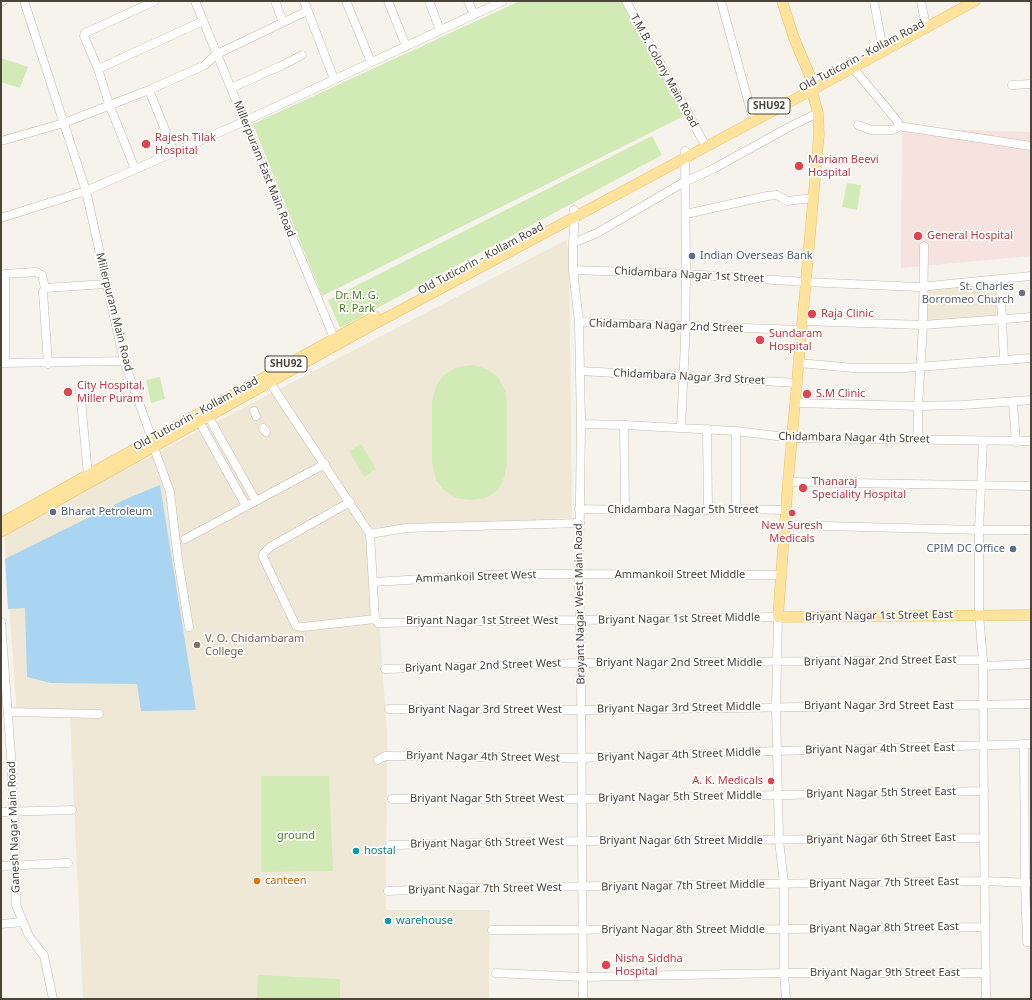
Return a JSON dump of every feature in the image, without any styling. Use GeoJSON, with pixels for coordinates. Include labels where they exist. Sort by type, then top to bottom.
{"type":"FeatureCollection","features":[{"type":"Feature","properties":{"kind":"main road"},"geometry":{"type":"LineString","coordinates":[[775,1],[796,61],[811,87]]}},
{"type":"Feature","properties":{"kind":"main road"},"geometry":{"type":"LineString","coordinates":[[778,617],[812,198],[819,134],[818,113],[811,87],[810,76],[794,38],[782,1]]}},
{"type":"Feature","properties":{"kind":"main road","name":"Old Tuticorin - Kollam Road"},"geometry":{"type":"LineString","coordinates":[[1,523],[88,475],[153,443],[268,379],[334,338],[685,154],[703,141],[752,115],[811,87],[851,65],[882,45],[964,1]]}},
{"type":"Feature","properties":{"kind":"main road"},"geometry":{"type":"LineString","coordinates":[[851,65],[975,1]]}},
{"type":"Feature","properties":{"kind":"main road"},"geometry":{"type":"LineString","coordinates":[[685,154],[811,87]]}},
{"type":"Feature","properties":{"kind":"main road"},"geometry":{"type":"LineString","coordinates":[[1,532],[153,443],[204,419],[268,379],[368,327],[574,213]]}},
{"type":"Feature","properties":{"kind":"main road","name":"Briyant Nagar 1st Street East"},"geometry":{"type":"LineString","coordinates":[[778,617],[1031,615]]}},
{"type":"Feature","properties":{"kind":"street","name":"Millerpuram Main Road"},"geometry":{"type":"LineString","coordinates":[[24,1],[86,191],[124,361],[170,492],[178,560],[189,626]]}},
{"type":"Feature","properties":{"kind":"street"},"geometry":{"type":"LineString","coordinates":[[135,169],[109,104],[98,69],[84,36],[85,33],[155,1]]}},
{"type":"Feature","properties":{"kind":"street","name":"Millerpuram East Main Road"},"geometry":{"type":"LineString","coordinates":[[195,1],[334,338]]}},
{"type":"Feature","properties":{"kind":"street"},"geometry":{"type":"LineString","coordinates":[[275,1],[283,22]]}},
{"type":"Feature","properties":{"kind":"street"},"geometry":{"type":"LineString","coordinates":[[304,1],[334,79]]}},
{"type":"Feature","properties":{"kind":"street"},"geometry":{"type":"LineString","coordinates":[[346,1],[371,62]]}},
{"type":"Feature","properties":{"kind":"street"},"geometry":{"type":"LineString","coordinates":[[388,1],[406,46]]}},
{"type":"Feature","properties":{"kind":"street"},"geometry":{"type":"LineString","coordinates":[[429,1],[440,30]]}},
{"type":"Feature","properties":{"kind":"street"},"geometry":{"type":"LineString","coordinates":[[468,1],[474,14]]}},
{"type":"Feature","properties":{"kind":"street"},"geometry":{"type":"LineString","coordinates":[[1,218],[86,191],[245,121],[503,1]]}},
{"type":"Feature","properties":{"kind":"street","name":"T.M.B. Colony Main Road"},"geometry":{"type":"LineString","coordinates":[[626,1],[703,141]]}},
{"type":"Feature","properties":{"kind":"street"},"geometry":{"type":"LineString","coordinates":[[721,1],[752,115]]}},
{"type":"Feature","properties":{"kind":"street"},"geometry":{"type":"LineString","coordinates":[[874,1],[882,45]]}},
{"type":"Feature","properties":{"kind":"street"},"geometry":{"type":"LineString","coordinates":[[921,1],[925,22]]}},
{"type":"Feature","properties":{"kind":"street"},"geometry":{"type":"LineString","coordinates":[[1,141],[64,123],[109,104],[149,90],[205,65],[217,54],[307,11]]}},
{"type":"Feature","properties":{"kind":"street"},"geometry":{"type":"LineString","coordinates":[[98,69],[203,21]]}},
{"type":"Feature","properties":{"kind":"street"},"geometry":{"type":"LineString","coordinates":[[231,88],[302,55]]}},
{"type":"Feature","properties":{"kind":"street"},"geometry":{"type":"LineString","coordinates":[[851,65],[898,122],[898,126]]}},
{"type":"Feature","properties":{"kind":"street"},"geometry":{"type":"LineString","coordinates":[[1012,85],[1031,84]]}},
{"type":"Feature","properties":{"kind":"street"},"geometry":{"type":"LineString","coordinates":[[149,90],[174,152]]}},
{"type":"Feature","properties":{"kind":"street"},"geometry":{"type":"LineString","coordinates":[[572,243],[597,234],[686,181],[713,169],[791,126],[818,113]]}},
{"type":"Feature","properties":{"kind":"street"},"geometry":{"type":"LineString","coordinates":[[858,125],[871,130],[892,130],[898,126],[1031,146]]}},
{"type":"Feature","properties":{"kind":"street"},"geometry":{"type":"LineString","coordinates":[[681,428],[684,376],[686,274],[685,154]]}},
{"type":"Feature","properties":{"kind":"street"},"geometry":{"type":"LineString","coordinates":[[686,214],[767,196],[777,195],[787,200],[812,198]]}},
{"type":"Feature","properties":{"kind":"street","name":"Brayant Nagar West Main Road"},"geometry":{"type":"LineString","coordinates":[[574,213],[572,243],[573,270],[579,322],[581,424],[579,575],[583,841],[583,999]]}},
{"type":"Feature","properties":{"kind":"street"},"geometry":{"type":"LineString","coordinates":[[918,439],[918,406],[923,325],[924,246]]}},
{"type":"Feature","properties":{"kind":"street","name":"Chidambara Nagar 1st Street"},"geometry":{"type":"LineString","coordinates":[[573,270],[686,274],[805,282],[924,287],[1031,276]]}},
{"type":"Feature","properties":{"kind":"street"},"geometry":{"type":"LineString","coordinates":[[48,364],[43,292],[45,288],[42,275],[36,272],[4,274],[3,363],[48,364],[124,361]]}},
{"type":"Feature","properties":{"kind":"street"},"geometry":{"type":"LineString","coordinates":[[1000,279],[1004,360]]}},
{"type":"Feature","properties":{"kind":"street"},"geometry":{"type":"LineString","coordinates":[[45,288],[106,284]]}},
{"type":"Feature","properties":{"kind":"street","name":"Chidambara Nagar 2nd Street"},"geometry":{"type":"LineString","coordinates":[[579,322],[685,327],[923,325],[1031,317]]}},
{"type":"Feature","properties":{"kind":"street"},"geometry":{"type":"LineString","coordinates":[[799,363],[854,368],[920,368],[1031,358]]}},
{"type":"Feature","properties":{"kind":"street","name":"Chidambara Nagar 3rd Street"},"geometry":{"type":"LineString","coordinates":[[580,371],[798,383]]}},
{"type":"Feature","properties":{"kind":"street"},"geometry":{"type":"LineString","coordinates":[[268,379],[325,464],[350,502],[370,534],[375,619],[303,627],[296,626],[263,556],[264,553],[270,547],[350,502]]}},
{"type":"Feature","properties":{"kind":"street"},"geometry":{"type":"LineString","coordinates":[[80,390],[88,475]]}},
{"type":"Feature","properties":{"kind":"street"},"geometry":{"type":"LineString","coordinates":[[796,403],[918,406],[963,405],[1031,400]]}},
{"type":"Feature","properties":{"kind":"street"},"geometry":{"type":"LineString","coordinates":[[1013,402],[1016,442]]}},
{"type":"Feature","properties":{"kind":"street"},"geometry":{"type":"LineString","coordinates":[[204,419],[256,501]]}},
{"type":"Feature","properties":{"kind":"street"},"geometry":{"type":"LineString","coordinates":[[204,419],[246,506]]}},
{"type":"Feature","properties":{"kind":"street","name":"Chidambara Nagar 4th Street"},"geometry":{"type":"LineString","coordinates":[[581,424],[707,429],[792,438],[1031,441]]}},
{"type":"Feature","properties":{"kind":"street"},"geometry":{"type":"LineString","coordinates":[[624,425],[625,510]]}},
{"type":"Feature","properties":{"kind":"street"},"geometry":{"type":"LineString","coordinates":[[707,429],[708,510]]}},
{"type":"Feature","properties":{"kind":"street"},"geometry":{"type":"LineString","coordinates":[[736,431],[736,509]]}},
{"type":"Feature","properties":{"kind":"street"},"geometry":{"type":"LineString","coordinates":[[983,441],[979,530],[979,615],[983,664],[986,999]]}},
{"type":"Feature","properties":{"kind":"street"},"geometry":{"type":"LineString","coordinates":[[185,539],[325,464]]}},
{"type":"Feature","properties":{"kind":"street"},"geometry":{"type":"LineString","coordinates":[[788,482],[1031,486]]}},
{"type":"Feature","properties":{"kind":"street","name":"Chidambara Nagar 5th Street"},"geometry":{"type":"LineString","coordinates":[[579,509],[786,510]]}},
{"type":"Feature","properties":{"kind":"street"},"geometry":{"type":"LineString","coordinates":[[370,534],[406,528],[580,523]]}},
{"type":"Feature","properties":{"kind":"street"},"geometry":{"type":"LineString","coordinates":[[785,525],[1031,530]]}},
{"type":"Feature","properties":{"kind":"street","name":"Ammankoil Street West"},"geometry":{"type":"LineString","coordinates":[[374,582],[488,575],[579,575]]}},
{"type":"Feature","properties":{"kind":"street","name":"Ammankoil Street Middle"},"geometry":{"type":"LineString","coordinates":[[579,575],[781,575]]}},
{"type":"Feature","properties":{"kind":"street"},"geometry":{"type":"LineString","coordinates":[[778,617],[776,707],[779,840],[784,884],[784,974],[786,999]]}},
{"type":"Feature","properties":{"kind":"street","name":"Briyant Nagar 1st Street Middle"},"geometry":{"type":"LineString","coordinates":[[580,620],[778,617]]}},
{"type":"Feature","properties":{"kind":"street","name":"Briyant Nagar 1st Street West"},"geometry":{"type":"LineString","coordinates":[[375,619],[378,623],[580,620]]}},
{"type":"Feature","properties":{"kind":"street","name":"Ganesh Nagar Main Road"},"geometry":{"type":"LineString","coordinates":[[1,622],[14,811],[16,905],[29,936],[44,956],[52,999]]}},
{"type":"Feature","properties":{"kind":"street","name":"Briyant Nagar 2nd Street East"},"geometry":{"type":"LineString","coordinates":[[777,662],[1031,664]]}},
{"type":"Feature","properties":{"kind":"street","name":"Briyant Nagar 2nd Street Middle"},"geometry":{"type":"LineString","coordinates":[[581,663],[777,662]]}},
{"type":"Feature","properties":{"kind":"street","name":"Briyant Nagar 2nd Street West"},"geometry":{"type":"LineString","coordinates":[[385,669],[581,663]]}},
{"type":"Feature","properties":{"kind":"street","name":"Briyant Nagar 3rd Street East"},"geometry":{"type":"LineString","coordinates":[[776,707],[983,706],[1031,704]]}},
{"type":"Feature","properties":{"kind":"street","name":"Briyant Nagar 3rd Street Middle"},"geometry":{"type":"LineString","coordinates":[[581,710],[776,707]]}},
{"type":"Feature","properties":{"kind":"street","name":"Briyant Nagar 3rd Street West"},"geometry":{"type":"LineString","coordinates":[[390,710],[581,710]]}},
{"type":"Feature","properties":{"kind":"street"},"geometry":{"type":"LineString","coordinates":[[8,712],[99,714]]}},
{"type":"Feature","properties":{"kind":"street"},"geometry":{"type":"LineString","coordinates":[[1027,744],[1027,942],[1031,942]]}},
{"type":"Feature","properties":{"kind":"street","name":"Briyant Nagar 4th Street East"},"geometry":{"type":"LineString","coordinates":[[777,751],[1027,744]]}},
{"type":"Feature","properties":{"kind":"street","name":"Briyant Nagar 4th Street Middle"},"geometry":{"type":"LineString","coordinates":[[582,758],[777,751]]}},
{"type":"Feature","properties":{"kind":"street","name":"Briyant Nagar 4th Street West"},"geometry":{"type":"LineString","coordinates":[[382,758],[582,758]]}},
{"type":"Feature","properties":{"kind":"street","name":"Briyant Nagar 5th Street East"},"geometry":{"type":"LineString","coordinates":[[778,795],[984,791]]}},
{"type":"Feature","properties":{"kind":"street","name":"Briyant Nagar 5th Street Middle"},"geometry":{"type":"LineString","coordinates":[[582,799],[778,795]]}},
{"type":"Feature","properties":{"kind":"street","name":"Briyant Nagar 5th Street West"},"geometry":{"type":"LineString","coordinates":[[392,799],[582,799]]}},
{"type":"Feature","properties":{"kind":"street"},"geometry":{"type":"LineString","coordinates":[[1,812],[72,810]]}},
{"type":"Feature","properties":{"kind":"street","name":"Briyant Nagar 6th Street East"},"geometry":{"type":"LineString","coordinates":[[779,840],[984,838]]}},
{"type":"Feature","properties":{"kind":"street","name":"Briyant Nagar 6th Street Middle"},"geometry":{"type":"LineString","coordinates":[[583,841],[779,840]]}},
{"type":"Feature","properties":{"kind":"street","name":"Briyant Nagar 6th Street West"},"geometry":{"type":"LineString","coordinates":[[390,845],[583,841]]}},
{"type":"Feature","properties":{"kind":"street"},"geometry":{"type":"LineString","coordinates":[[1,866],[68,864]]}},
{"type":"Feature","properties":{"kind":"street","name":"Briyant Nagar 7th Street East"},"geometry":{"type":"LineString","coordinates":[[784,884],[984,881],[1028,883]]}},
{"type":"Feature","properties":{"kind":"street","name":"Briyant Nagar 7th Street Middle"},"geometry":{"type":"LineString","coordinates":[[582,888],[784,884]]}},
{"type":"Feature","properties":{"kind":"street","name":"Briyant Nagar 7th Street West"},"geometry":{"type":"LineString","coordinates":[[388,891],[458,888],[582,888]]}},
{"type":"Feature","properties":{"kind":"street"},"geometry":{"type":"LineString","coordinates":[[1,924],[23,922]]}},
{"type":"Feature","properties":{"kind":"street","name":"Briyant Nagar 8th Street East"},"geometry":{"type":"LineString","coordinates":[[784,929],[985,927]]}},
{"type":"Feature","properties":{"kind":"street","name":"Briyant Nagar 8th Street Middle"},"geometry":{"type":"LineString","coordinates":[[492,930],[784,929]]}},
{"type":"Feature","properties":{"kind":"street","name":"Briyant Nagar 9th Street East"},"geometry":{"type":"LineString","coordinates":[[496,973],[582,976],[986,973]]}},
{"type":"Feature","properties":{"kind":"shaded area"},"geometry":{"type":"Polygon","coordinates":[[[902,128],[1031,132],[1031,256],[901,268],[902,128]]]}},
{"type":"Feature","properties":{"kind":"shaded area","name":"V. O. Chidambaram College"},"geometry":{"type":"Polygon","coordinates":[[[566,240],[569,254],[572,518],[367,528],[376,574],[387,733],[386,910],[490,910],[489,999],[83,999],[70,717],[17,717],[4,532],[566,240]]]}},
{"type":"Feature","properties":{"kind":"shaded area"},"geometry":{"type":"Polygon","coordinates":[[[998,284],[1000,317],[927,322],[925,288],[998,284]]]}},
{"type":"Feature","properties":{"kind":"green space"},"geometry":{"type":"Polygon","coordinates":[[[520,1],[621,1],[684,116],[322,296],[253,124],[520,1]]]}},
{"type":"Feature","properties":{"kind":"green space"},"geometry":{"type":"Polygon","coordinates":[[[1,58],[28,67],[20,88],[1,82],[1,58]]]}},
{"type":"Feature","properties":{"kind":"green space","name":"Dr. M. G. R. Park"},"geometry":{"type":"Polygon","coordinates":[[[652,136],[662,155],[340,328],[328,300],[652,136]]]}},
{"type":"Feature","properties":{"kind":"green space"},"geometry":{"type":"Polygon","coordinates":[[[847,183],[861,185],[857,210],[842,207],[847,183]]]}},
{"type":"Feature","properties":{"kind":"green space"},"geometry":{"type":"Polygon","coordinates":[[[473,365],[487,369],[498,377],[505,390],[507,403],[507,462],[504,478],[498,490],[486,498],[471,500],[456,498],[444,490],[436,480],[432,463],[432,402],[436,386],[444,375],[457,367],[473,365]]]}},
{"type":"Feature","properties":{"kind":"green space"},"geometry":{"type":"Polygon","coordinates":[[[160,377],[165,399],[151,403],[146,380],[160,377]]]}},
{"type":"Feature","properties":{"kind":"green space"},"geometry":{"type":"Polygon","coordinates":[[[361,444],[376,469],[364,477],[349,451],[361,444]]]}},
{"type":"Feature","properties":{"kind":"green space","name":"ground"},"geometry":{"type":"Polygon","coordinates":[[[261,776],[329,776],[333,871],[261,872],[261,776]]]}},
{"type":"Feature","properties":{"kind":"green space"},"geometry":{"type":"Polygon","coordinates":[[[258,975],[340,979],[340,999],[257,999],[258,975]]]}},
{"type":"Feature","properties":{"kind":"water"},"geometry":{"type":"Polygon","coordinates":[[[160,485],[196,710],[141,711],[137,684],[51,683],[27,677],[25,608],[8,609],[5,559],[126,499],[160,485]]]}},
{"type":"Feature","properties":{"kind":"place","name":"Rajesh Tilak Hospital"},"geometry":{"type":"Point","coordinates":[146,144]}},
{"type":"Feature","properties":{"kind":"place","name":"Mariam Beevi Hospital"},"geometry":{"type":"Point","coordinates":[799,166]}},
{"type":"Feature","properties":{"kind":"place","name":"General Hospital"},"geometry":{"type":"Point","coordinates":[918,236]}},
{"type":"Feature","properties":{"kind":"place","name":"Indian Overseas Bank"},"geometry":{"type":"Point","coordinates":[692,256]}},
{"type":"Feature","properties":{"kind":"place","name":"St. Charles Borromeo Church"},"geometry":{"type":"Point","coordinates":[1022,293]}},
{"type":"Feature","properties":{"kind":"place","name":"Raja Clinic"},"geometry":{"type":"Point","coordinates":[812,314]}},
{"type":"Feature","properties":{"kind":"place","name":"Sundaram Hospital"},"geometry":{"type":"Point","coordinates":[760,340]}},
{"type":"Feature","properties":{"kind":"place","name":"City Hospital, Miller Puram"},"geometry":{"type":"Point","coordinates":[68,392]}},
{"type":"Feature","properties":{"kind":"place","name":"S.M Clinic"},"geometry":{"type":"Point","coordinates":[807,394]}},
{"type":"Feature","properties":{"kind":"place","name":"Thanaraj Speciality Hospital"},"geometry":{"type":"Point","coordinates":[803,488]}},
{"type":"Feature","properties":{"kind":"place","name":"Bharat Petroleum"},"geometry":{"type":"Point","coordinates":[53,512]}},
{"type":"Feature","properties":{"kind":"place","name":"New Suresh Medicals"},"geometry":{"type":"Point","coordinates":[792,513]}},
{"type":"Feature","properties":{"kind":"place","name":"CPIM DC Office"},"geometry":{"type":"Point","coordinates":[1013,549]}},
{"type":"Feature","properties":{"kind":"place","name":"V. O. Chidambaram College"},"geometry":{"type":"Point","coordinates":[197,645]}},
{"type":"Feature","properties":{"kind":"place","name":"A. K. Medicals"},"geometry":{"type":"Point","coordinates":[771,781]}},
{"type":"Feature","properties":{"kind":"place","name":"hostal"},"geometry":{"type":"Point","coordinates":[356,851]}},
{"type":"Feature","properties":{"kind":"place","name":"canteen"},"geometry":{"type":"Point","coordinates":[257,881]}},
{"type":"Feature","properties":{"kind":"place","name":"warehouse"},"geometry":{"type":"Point","coordinates":[388,921]}},
{"type":"Feature","properties":{"kind":"place","name":"Nisha Siddha Hospital"},"geometry":{"type":"Point","coordinates":[606,965]}}]}
